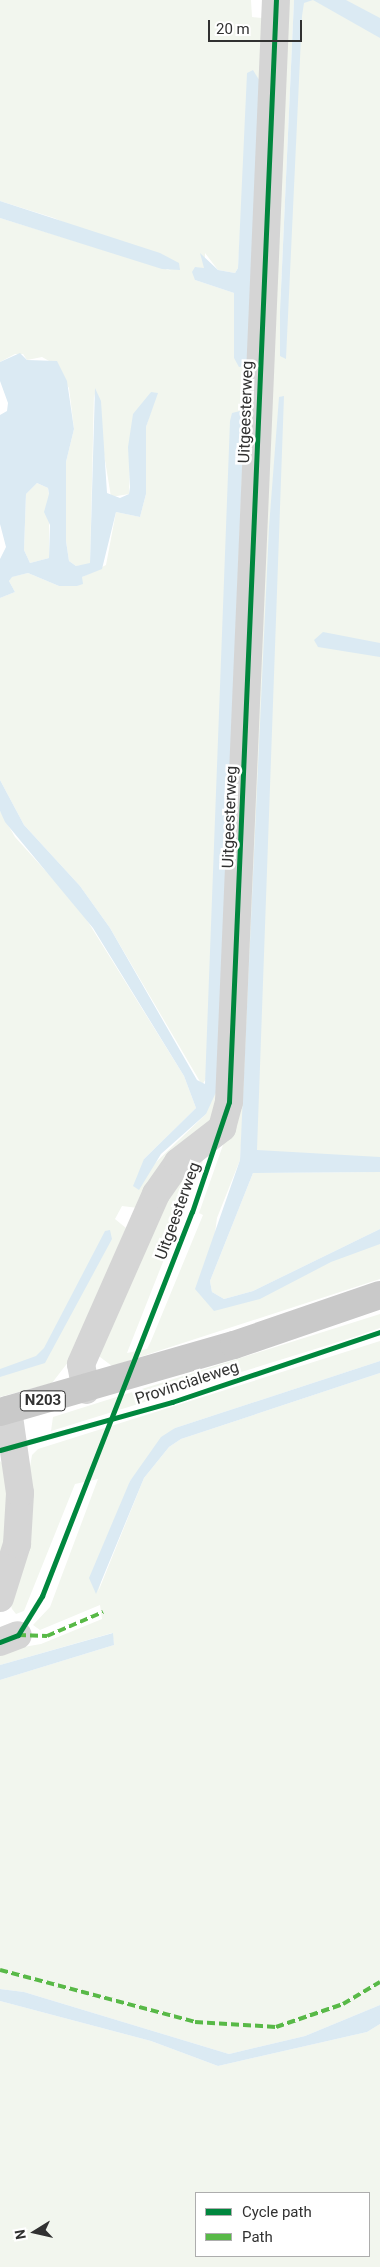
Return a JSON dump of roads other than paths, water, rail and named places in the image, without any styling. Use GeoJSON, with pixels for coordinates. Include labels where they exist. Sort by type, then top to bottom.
{"type":"FeatureCollection","features":[{"type":"Feature","properties":{"kind":"main road","name":"Provincialeweg"},"geometry":{"type":"LineString","coordinates":[[4,1411],[86,1390],[380,1295]]}},
{"type":"Feature","properties":{"kind":"street","name":"Uitgeesterweg"},"geometry":{"type":"LineString","coordinates":[[86,1390],[81,1364],[156,1194],[178,1162],[222,1128],[229,1102],[276,0]]}},
{"type":"Feature","properties":{"kind":"street"},"geometry":{"type":"LineString","coordinates":[[0,1598],[17,1544],[20,1492],[4,1411]]}}]}
